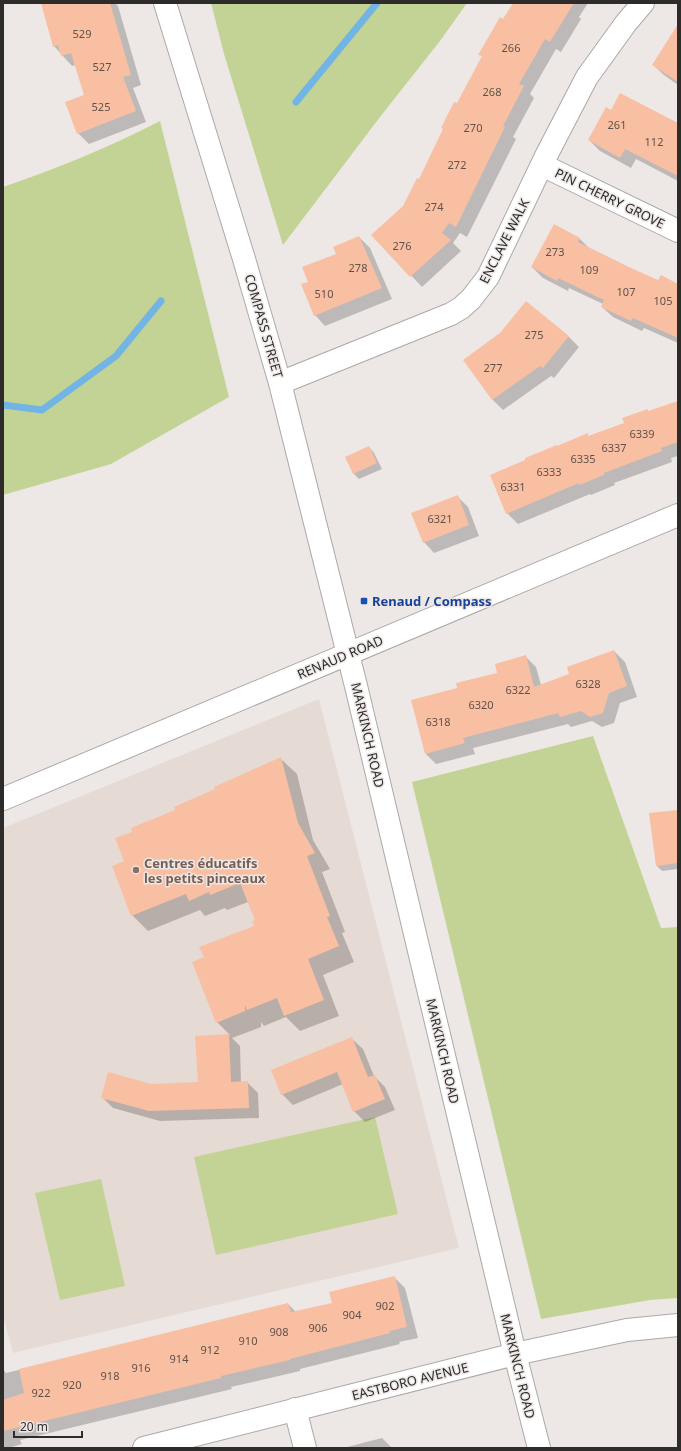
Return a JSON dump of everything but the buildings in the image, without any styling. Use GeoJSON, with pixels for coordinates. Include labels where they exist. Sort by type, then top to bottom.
{"type":"FeatureCollection","features":[{"type":"Feature","properties":{"kind":"street","name":"COMPASS STREET"},"geometry":{"type":"LineString","coordinates":[[165,3],[244,259],[280,383],[348,653]]}},
{"type":"Feature","properties":{"kind":"street","name":"ENCLAVE WALK"},"geometry":{"type":"LineString","coordinates":[[280,383],[451,314],[461,308],[488,277],[542,165],[587,77],[626,23],[643,3]]}},
{"type":"Feature","properties":{"kind":"street","name":"PIN CHERRY GROVE"},"geometry":{"type":"LineString","coordinates":[[542,165],[678,231]]}},
{"type":"Feature","properties":{"kind":"street","name":"RENAUD ROAD"},"geometry":{"type":"LineString","coordinates":[[3,799],[678,514]]}},
{"type":"Feature","properties":{"kind":"street","name":"MARKINCH ROAD"},"geometry":{"type":"LineString","coordinates":[[348,653],[515,1354],[539,1448]]}},
{"type":"Feature","properties":{"kind":"street","name":"EASTBORO AVENUE"},"geometry":{"type":"LineString","coordinates":[[144,1448],[185,1443],[295,1410],[515,1354],[627,1330],[678,1326]]}},
{"type":"Feature","properties":{"kind":"street"},"geometry":{"type":"LineString","coordinates":[[295,1410],[305,1448]]}},
{"type":"Feature","properties":{"kind":"shaded area"},"geometry":{"type":"Polygon","coordinates":[[[319,699],[459,1248],[13,1353],[3,1316],[3,828],[319,699]]]}},
{"type":"Feature","properties":{"kind":"green space"},"geometry":{"type":"Polygon","coordinates":[[[211,3],[467,3],[440,41],[283,245],[224,54],[211,3]]]}},
{"type":"Feature","properties":{"kind":"green space"},"geometry":{"type":"Polygon","coordinates":[[[160,121],[229,397],[111,464],[3,495],[3,187],[83,157],[160,121]]]}},
{"type":"Feature","properties":{"kind":"green space"},"geometry":{"type":"Polygon","coordinates":[[[593,736],[661,928],[678,927],[678,1298],[650,1300],[541,1319],[412,782],[593,736]]]}},
{"type":"Feature","properties":{"kind":"green space"},"geometry":{"type":"Polygon","coordinates":[[[375,1117],[398,1214],[216,1255],[194,1157],[375,1117]]]}},
{"type":"Feature","properties":{"kind":"green space"},"geometry":{"type":"Polygon","coordinates":[[[101,1179],[125,1286],[60,1300],[35,1193],[101,1179]]]}},
{"type":"Feature","properties":{"kind":"waterway"},"geometry":{"type":"LineString","coordinates":[[296,102],[377,3]]}},
{"type":"Feature","properties":{"kind":"waterway"},"geometry":{"type":"LineString","coordinates":[[3,405],[42,410],[116,356],[161,301]]}},
{"type":"Feature","properties":{"kind":"place","name":"Renaud / Compass"},"geometry":{"type":"Point","coordinates":[364,601]}},
{"type":"Feature","properties":{"kind":"place","name":"Centres éducatifs les petits pinceaux"},"geometry":{"type":"Point","coordinates":[136,870]}}]}
